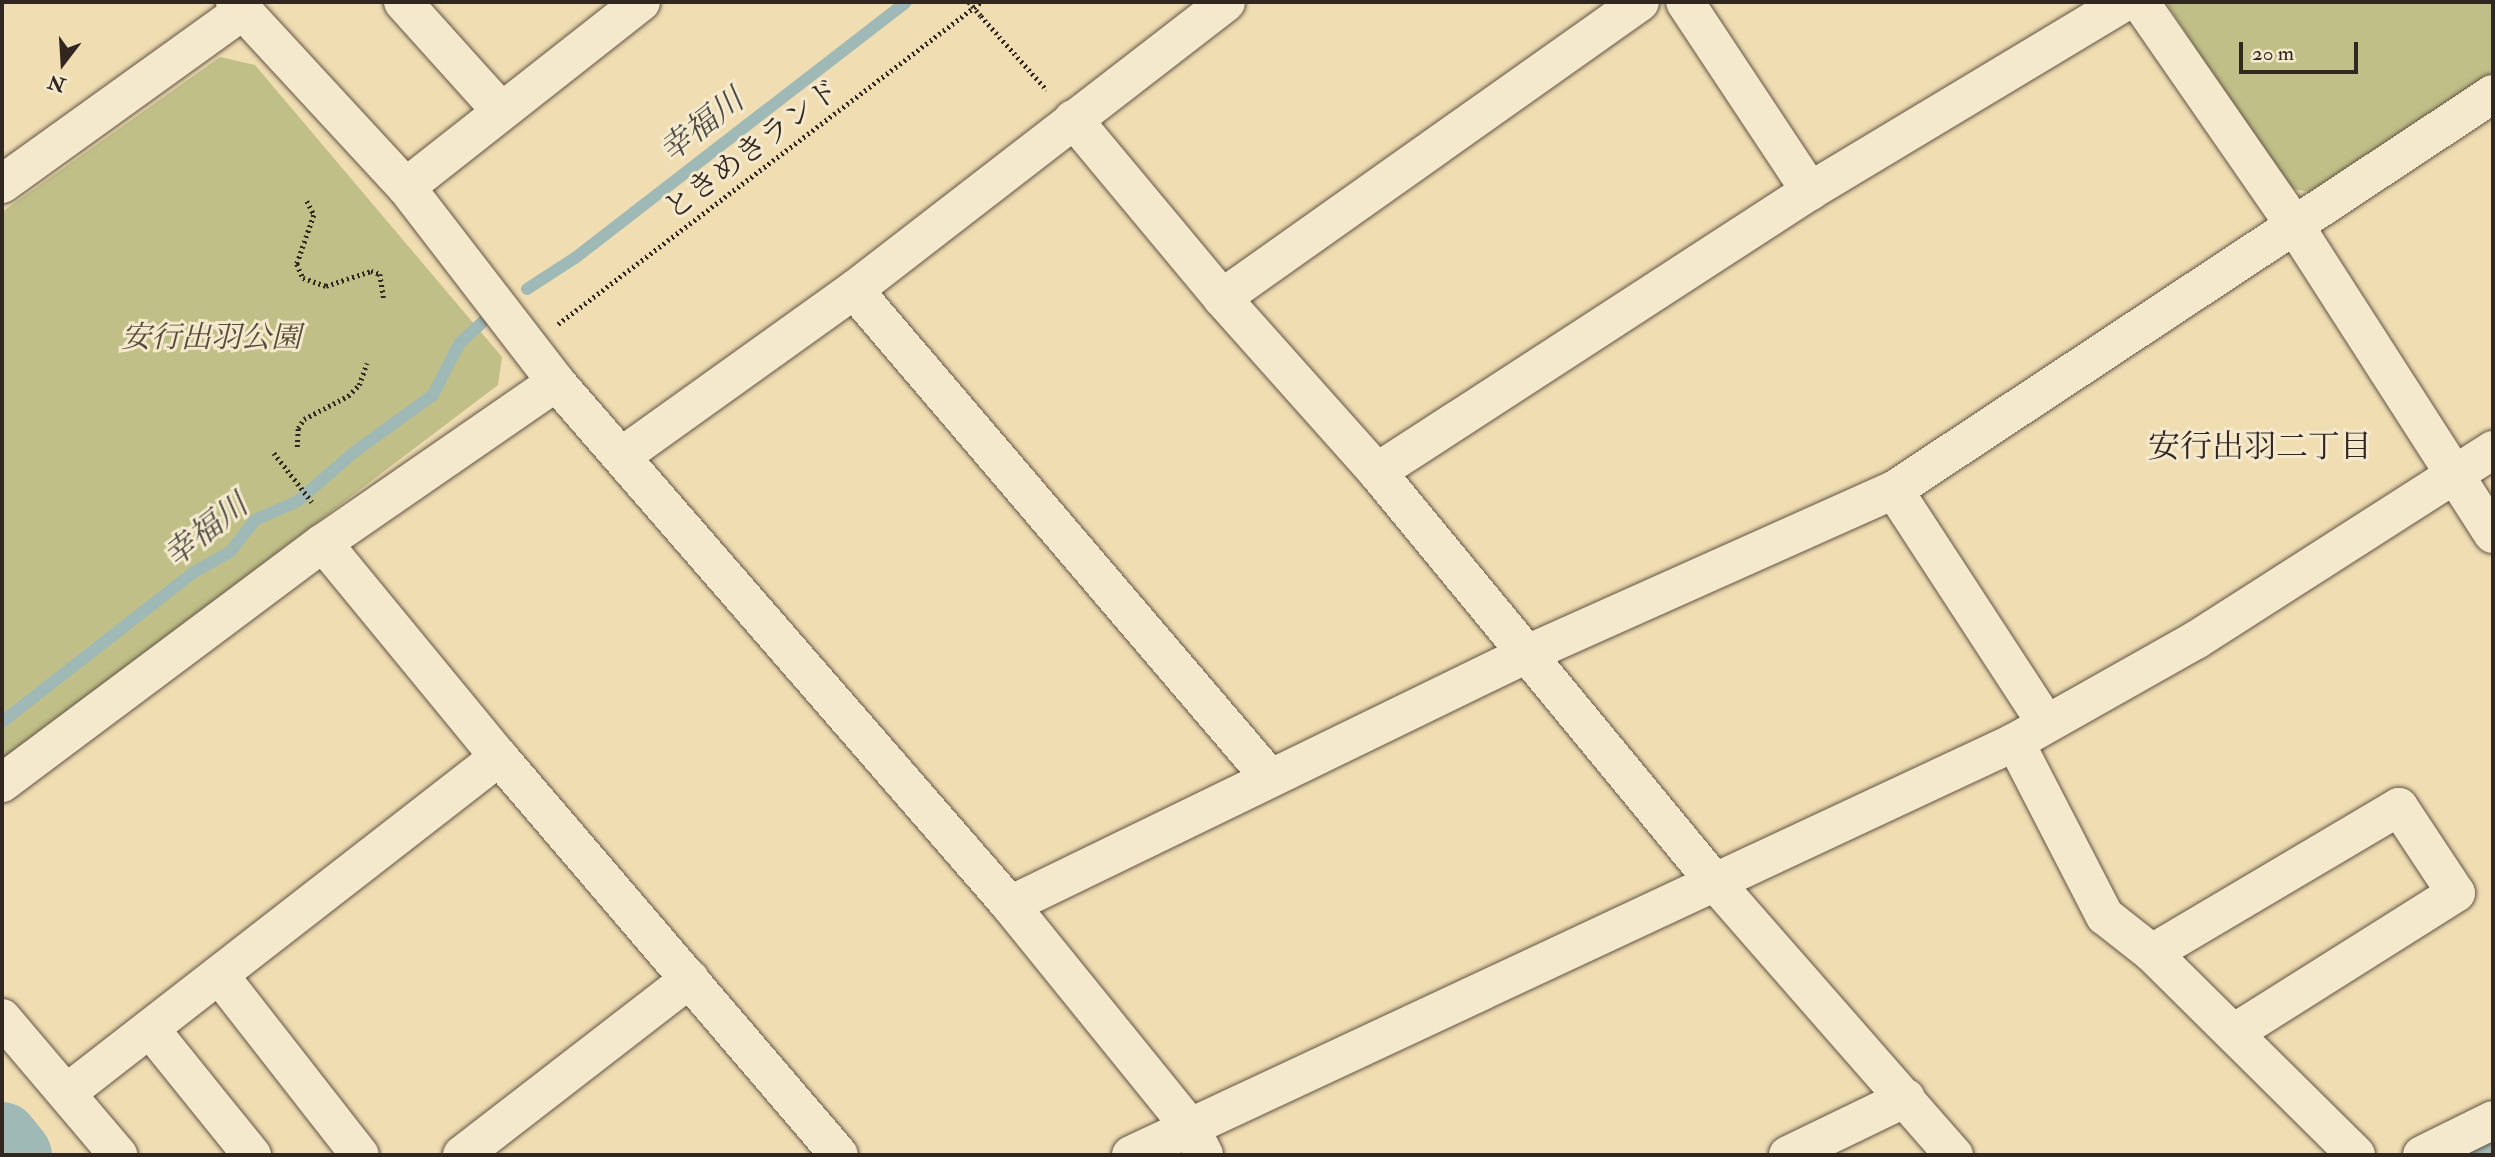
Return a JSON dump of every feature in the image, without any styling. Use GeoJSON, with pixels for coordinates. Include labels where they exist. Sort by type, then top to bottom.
{"type":"FeatureCollection","features":[{"type":"Feature","properties":{"kind":"street"},"geometry":{"type":"LineString","coordinates":[[403,2],[501,111]]}},
{"type":"Feature","properties":{"kind":"street"},"geometry":{"type":"LineString","coordinates":[[622,456],[854,290],[1226,2]]}},
{"type":"Feature","properties":{"kind":"street"},"geometry":{"type":"LineString","coordinates":[[1222,298],[1640,2]]}},
{"type":"Feature","properties":{"kind":"street"},"geometry":{"type":"LineString","coordinates":[[1685,2],[1811,191]]}},
{"type":"Feature","properties":{"kind":"street"},"geometry":{"type":"LineString","coordinates":[[1377,472],[1811,191],[2124,2]]}},
{"type":"Feature","properties":{"kind":"street"},"geometry":{"type":"LineString","coordinates":[[2140,2],[2295,226],[2453,476],[2493,534]]}},
{"type":"Feature","properties":{"kind":"street"},"geometry":{"type":"LineString","coordinates":[[406,187],[633,4]]}},
{"type":"Feature","properties":{"kind":"street"},"geometry":{"type":"LineString","coordinates":[[2,184],[239,7],[406,187],[556,382],[1010,905],[1197,1141]]}},
{"type":"Feature","properties":{"kind":"street"},"geometry":{"type":"LineString","coordinates":[[1010,905],[1527,654],[1894,490],[2493,94]]}},
{"type":"Feature","properties":{"kind":"street"},"geometry":{"type":"LineString","coordinates":[[1073,119],[1222,298],[1377,472],[1713,880],[1954,1155]]}},
{"type":"Feature","properties":{"kind":"street"},"geometry":{"type":"LineString","coordinates":[[854,290],[1270,778]]}},
{"type":"Feature","properties":{"kind":"street"},"geometry":{"type":"LineString","coordinates":[[2,783],[330,538],[556,382]]}},
{"type":"Feature","properties":{"kind":"street"},"geometry":{"type":"LineString","coordinates":[[1131,1155],[1197,1141],[1713,880],[2031,733],[2196,640],[2493,450]]}},
{"type":"Feature","properties":{"kind":"street"},"geometry":{"type":"LineString","coordinates":[[1894,490],[2031,733],[2105,916],[2152,953],[2356,1155]]}},
{"type":"Feature","properties":{"kind":"street"},"geometry":{"type":"LineString","coordinates":[[330,538],[499,757],[839,1155]]}},
{"type":"Feature","properties":{"kind":"street"},"geometry":{"type":"LineString","coordinates":[[68,1092],[499,757]]}},
{"type":"Feature","properties":{"kind":"street"},"geometry":{"type":"LineString","coordinates":[[2152,953],[2399,807],[2456,893],[2234,1033]]}},
{"type":"Feature","properties":{"kind":"street"},"geometry":{"type":"LineString","coordinates":[[220,976],[360,1155]]}},
{"type":"Feature","properties":{"kind":"street"},"geometry":{"type":"LineString","coordinates":[[462,1155],[690,979]]}},
{"type":"Feature","properties":{"kind":"street"},"geometry":{"type":"LineString","coordinates":[[2,1018],[68,1092],[118,1155]]}},
{"type":"Feature","properties":{"kind":"street"},"geometry":{"type":"LineString","coordinates":[[151,1030],[252,1155]]}},
{"type":"Feature","properties":{"kind":"street"},"geometry":{"type":"LineString","coordinates":[[1788,1155],[1906,1098]]}},
{"type":"Feature","properties":{"kind":"street"},"geometry":{"type":"LineString","coordinates":[[2423,1155],[2493,1120]]}},
{"type":"Feature","properties":{"kind":"path"},"geometry":{"type":"LineString","coordinates":[[969,2],[1073,119]]}},
{"type":"Feature","properties":{"kind":"path","name":"ときめきランド"},"geometry":{"type":"LineString","coordinates":[[549,332],[981,2]]}},
{"type":"Feature","properties":{"kind":"path"},"geometry":{"type":"LineString","coordinates":[[307,201],[314,215],[297,264],[303,278],[326,286],[371,271],[380,274],[384,299]]}},
{"type":"Feature","properties":{"kind":"path"},"geometry":{"type":"LineString","coordinates":[[297,447],[298,428],[304,419],[348,396],[359,385],[367,363]]}},
{"type":"Feature","properties":{"kind":"path"},"geometry":{"type":"LineString","coordinates":[[274,453],[330,538]]}},
{"type":"Feature","properties":{"kind":"green space"},"geometry":{"type":"Polygon","coordinates":[[[2166,2],[2493,2],[2493,77],[2316,193],[2287,188],[2166,2]]]}},
{"type":"Feature","properties":{"kind":"green space","name":"安行出羽公園"},"geometry":{"type":"Polygon","coordinates":[[[220,57],[255,65],[502,357],[498,385],[2,761],[2,212],[220,57]]]}},
{"type":"Feature","properties":{"kind":"waterway","name":"幸福川"},"geometry":{"type":"LineString","coordinates":[[527,289],[575,258],[906,2]]}},
{"type":"Feature","properties":{"kind":"waterway","name":"幸福川"},"geometry":{"type":"LineString","coordinates":[[2,722],[194,572],[230,552],[255,520],[298,501],[353,453],[433,395],[459,344],[489,316]]}},
{"type":"Feature","properties":{"kind":"waterway"},"geometry":{"type":"LineString","coordinates":[[2,1138],[16,1155]]}},
{"type":"Feature","properties":{"kind":"waterway"},"geometry":{"type":"LineString","coordinates":[[2476,1155],[2493,1147]]}},
{"type":"Feature","properties":{"kind":"district","name":"安行出羽二丁目"},"geometry":{"type":"Point","coordinates":[2260,447]}}]}
